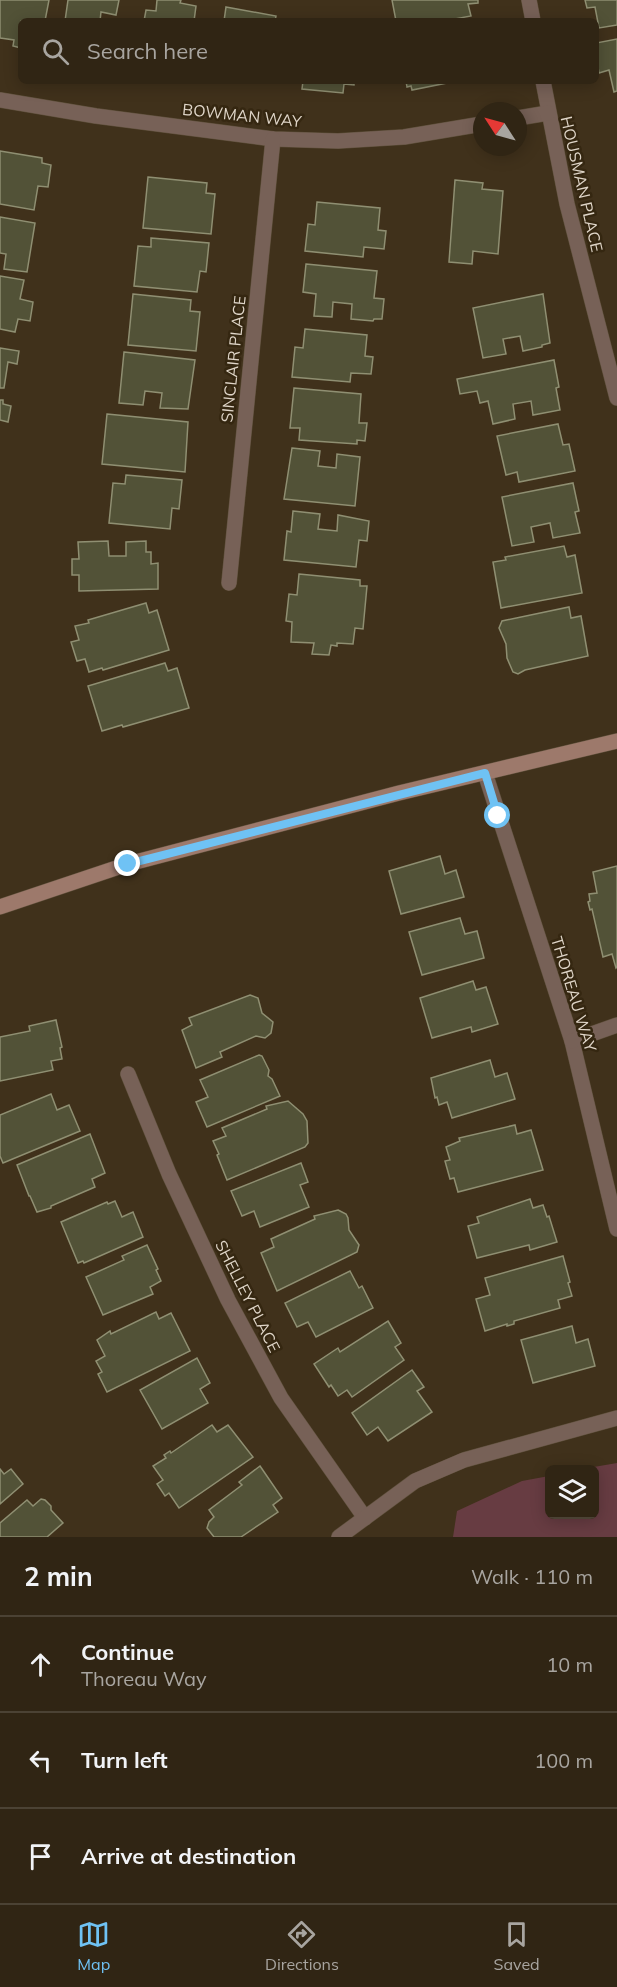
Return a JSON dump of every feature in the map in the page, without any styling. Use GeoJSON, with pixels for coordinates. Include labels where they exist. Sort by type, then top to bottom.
{"type":"FeatureCollection","features":[{"type":"Feature","properties":{"kind":"main road"},"geometry":{"type":"LineString","coordinates":[[0,908],[128,864],[617,741]]}},
{"type":"Feature","properties":{"kind":"street"},"geometry":{"type":"LineString","coordinates":[[529,0],[532,18]]}},
{"type":"Feature","properties":{"kind":"street","name":"HOUSMAN PLACE"},"geometry":{"type":"LineString","coordinates":[[543,84],[567,204],[617,398]]}},
{"type":"Feature","properties":{"kind":"street","name":"BOWMAN WAY"},"geometry":{"type":"LineString","coordinates":[[0,100],[96,116],[273,139],[338,141],[404,137],[473,126]]}},
{"type":"Feature","properties":{"kind":"street"},"geometry":{"type":"LineString","coordinates":[[527,116],[548,113]]}},
{"type":"Feature","properties":{"kind":"street","name":"SINCLAIR PLACE"},"geometry":{"type":"LineString","coordinates":[[229,583],[273,139]]}},
{"type":"Feature","properties":{"kind":"street","name":"THOREAU WAY"},"geometry":{"type":"LineString","coordinates":[[485,773],[572,1041],[617,1229]]}},
{"type":"Feature","properties":{"kind":"street"},"geometry":{"type":"LineString","coordinates":[[572,1041],[617,1025]]}},
{"type":"Feature","properties":{"kind":"street","name":"SHELLEY PLACE"},"geometry":{"type":"LineString","coordinates":[[128,1074],[169,1174],[228,1300],[281,1398],[365,1518]]}},
{"type":"Feature","properties":{"kind":"street"},"geometry":{"type":"LineString","coordinates":[[339,1537],[415,1481],[464,1460],[617,1418]]}},
{"type":"Feature","properties":{"kind":"shaded area"},"geometry":{"type":"Polygon","coordinates":[[[617,1463],[617,1537],[453,1537],[457,1511],[522,1481],[545,1477],[545,1519],[599,1519],[599,1466],[617,1463]]]}},
{"type":"Feature","properties":{"kind":"building"},"geometry":{"type":"Polygon","coordinates":[[[0,0],[49,0],[46,18],[18,18],[18,47],[13,46],[14,40],[0,38],[0,0]]]}},
{"type":"Feature","properties":{"kind":"building"},"geometry":{"type":"Polygon","coordinates":[[[68,0],[119,0],[116,15],[101,12],[100,18],[65,18],[68,0]]]}},
{"type":"Feature","properties":{"kind":"building"},"geometry":{"type":"Polygon","coordinates":[[[157,0],[181,0],[180,3],[196,6],[194,18],[145,18],[146,10],[156,11],[157,0]]]}},
{"type":"Feature","properties":{"kind":"building"},"geometry":{"type":"Polygon","coordinates":[[[392,0],[478,0],[478,3],[468,4],[471,16],[395,18],[392,0]]]}},
{"type":"Feature","properties":{"kind":"building"},"geometry":{"type":"Polygon","coordinates":[[[585,0],[617,0],[617,25],[599,28],[599,18],[595,7],[587,8],[585,0]]]}},
{"type":"Feature","properties":{"kind":"building"},"geometry":{"type":"Polygon","coordinates":[[[226,7],[276,16],[276,18],[224,18],[226,7]]]}},
{"type":"Feature","properties":{"kind":"building"},"geometry":{"type":"Polygon","coordinates":[[[617,39],[617,91],[614,92],[609,70],[599,73],[599,42],[617,39]]]}},
{"type":"Feature","properties":{"kind":"building"},"geometry":{"type":"Polygon","coordinates":[[[303,84],[344,84],[343,93],[302,89],[303,84]]]}},
{"type":"Feature","properties":{"kind":"building"},"geometry":{"type":"Polygon","coordinates":[[[406,84],[442,84],[412,90],[411,86],[407,87],[406,84]]]}},
{"type":"Feature","properties":{"kind":"building"},"geometry":{"type":"Polygon","coordinates":[[[0,151],[42,158],[42,163],[51,165],[48,187],[38,186],[34,210],[0,204],[0,151]]]}},
{"type":"Feature","properties":{"kind":"building"},"geometry":{"type":"Polygon","coordinates":[[[148,177],[207,183],[206,193],[215,194],[211,234],[143,228],[148,177]]]}},
{"type":"Feature","properties":{"kind":"building"},"geometry":{"type":"Polygon","coordinates":[[[455,180],[483,183],[482,189],[503,191],[498,254],[473,251],[472,264],[449,262],[455,180]]]}},
{"type":"Feature","properties":{"kind":"building"},"geometry":{"type":"Polygon","coordinates":[[[317,202],[380,208],[378,230],[386,231],[384,249],[364,247],[363,257],[305,251],[308,224],[315,225],[317,202]]]}},
{"type":"Feature","properties":{"kind":"building"},"geometry":{"type":"Polygon","coordinates":[[[0,217],[35,223],[27,272],[4,269],[6,254],[0,253],[0,217]]]}},
{"type":"Feature","properties":{"kind":"building"},"geometry":{"type":"Polygon","coordinates":[[[151,238],[209,243],[206,272],[200,271],[197,292],[134,286],[138,246],[151,247],[151,238]]]}},
{"type":"Feature","properties":{"kind":"building"},"geometry":{"type":"Polygon","coordinates":[[[306,264],[377,271],[374,298],[384,299],[382,319],[373,321],[351,319],[352,304],[333,302],[332,317],[314,316],[316,294],[303,292],[306,264]]]}},
{"type":"Feature","properties":{"kind":"building"},"geometry":{"type":"Polygon","coordinates":[[[0,276],[24,280],[20,299],[33,302],[30,321],[18,319],[15,332],[0,329],[0,276]]]}},
{"type":"Feature","properties":{"kind":"building"},"geometry":{"type":"Polygon","coordinates":[[[133,294],[191,300],[190,311],[200,312],[196,351],[128,345],[133,294]]]}},
{"type":"Feature","properties":{"kind":"building"},"geometry":{"type":"Polygon","coordinates":[[[543,294],[550,343],[523,351],[520,336],[503,339],[506,354],[483,358],[473,308],[543,294]]]}},
{"type":"Feature","properties":{"kind":"building"},"geometry":{"type":"Polygon","coordinates":[[[305,329],[367,335],[365,356],[373,357],[371,374],[351,373],[350,382],[292,377],[295,347],[303,348],[305,329]]]}},
{"type":"Feature","properties":{"kind":"building"},"geometry":{"type":"Polygon","coordinates":[[[0,348],[19,351],[17,364],[8,362],[4,388],[0,388],[0,348]]]}},
{"type":"Feature","properties":{"kind":"building"},"geometry":{"type":"Polygon","coordinates":[[[124,352],[195,360],[188,409],[160,408],[162,393],[145,391],[143,405],[119,403],[124,352]]]}},
{"type":"Feature","properties":{"kind":"building"},"geometry":{"type":"Polygon","coordinates":[[[554,360],[560,410],[533,415],[531,401],[513,404],[515,419],[493,424],[488,401],[480,403],[477,391],[460,394],[457,379],[554,360]]]}},
{"type":"Feature","properties":{"kind":"building"},"geometry":{"type":"Polygon","coordinates":[[[294,388],[361,394],[359,423],[367,423],[365,441],[357,440],[357,444],[299,440],[300,428],[290,428],[294,388]]]}},
{"type":"Feature","properties":{"kind":"building"},"geometry":{"type":"Polygon","coordinates":[[[0,400],[3,400],[3,404],[11,406],[8,422],[0,420],[0,400]]]}},
{"type":"Feature","properties":{"kind":"building"},"geometry":{"type":"Polygon","coordinates":[[[107,414],[188,422],[185,472],[102,464],[107,414]]]}},
{"type":"Feature","properties":{"kind":"building"},"geometry":{"type":"Polygon","coordinates":[[[558,424],[563,445],[569,444],[575,471],[519,482],[517,472],[506,475],[497,436],[558,424]]]}},
{"type":"Feature","properties":{"kind":"building"},"geometry":{"type":"Polygon","coordinates":[[[292,448],[320,451],[318,466],[336,468],[337,454],[360,457],[355,506],[284,499],[292,448]]]}},
{"type":"Feature","properties":{"kind":"building"},"geometry":{"type":"Polygon","coordinates":[[[126,475],[182,480],[179,509],[172,508],[170,529],[109,523],[113,483],[125,484],[126,475]]]}},
{"type":"Feature","properties":{"kind":"building"},"geometry":{"type":"Polygon","coordinates":[[[573,483],[579,511],[575,512],[580,533],[553,538],[550,523],[531,527],[534,542],[512,546],[502,497],[573,483]]]}},
{"type":"Feature","properties":{"kind":"building"},"geometry":{"type":"Polygon","coordinates":[[[293,511],[320,514],[318,529],[337,531],[338,515],[369,521],[367,541],[359,540],[356,567],[284,560],[287,531],[291,532],[293,511]]]}},
{"type":"Feature","properties":{"kind":"building"},"geometry":{"type":"Polygon","coordinates":[[[108,541],[109,556],[126,556],[126,542],[146,541],[146,552],[151,552],[151,564],[158,563],[158,589],[79,591],[79,575],[72,575],[72,559],[79,559],[78,542],[108,541]]]}},
{"type":"Feature","properties":{"kind":"building"},"geometry":{"type":"Polygon","coordinates":[[[564,546],[567,557],[575,555],[582,593],[501,608],[493,562],[506,560],[505,557],[564,546]]]}},
{"type":"Feature","properties":{"kind":"building"},"geometry":{"type":"Polygon","coordinates":[[[299,574],[360,580],[360,586],[367,586],[363,629],[355,628],[353,644],[331,645],[329,655],[312,654],[314,643],[291,642],[292,622],[286,621],[289,594],[297,595],[299,574]]]}},
{"type":"Feature","properties":{"kind":"building"},"geometry":{"type":"Polygon","coordinates":[[[146,603],[149,613],[157,610],[169,650],[89,672],[85,659],[77,661],[71,642],[79,640],[75,626],[146,603]]]}},
{"type":"Feature","properties":{"kind":"building"},"geometry":{"type":"Polygon","coordinates":[[[569,607],[571,618],[581,616],[588,656],[525,670],[518,674],[513,672],[507,658],[506,644],[499,628],[502,621],[569,607]]]}},
{"type":"Feature","properties":{"kind":"building"},"geometry":{"type":"Polygon","coordinates":[[[165,663],[168,671],[177,668],[189,708],[102,731],[88,686],[165,663]]]}},
{"type":"Feature","properties":{"kind":"building"},"geometry":{"type":"Polygon","coordinates":[[[440,856],[445,874],[456,870],[464,897],[401,914],[389,871],[440,856]]]}},
{"type":"Feature","properties":{"kind":"building"},"geometry":{"type":"Polygon","coordinates":[[[617,866],[616,968],[612,954],[603,957],[592,909],[590,910],[588,902],[590,901],[589,894],[597,893],[593,872],[617,866]]]}},
{"type":"Feature","properties":{"kind":"building"},"geometry":{"type":"Polygon","coordinates":[[[460,918],[465,934],[477,931],[484,958],[422,975],[409,932],[460,918]]]}},
{"type":"Feature","properties":{"kind":"building"},"geometry":{"type":"Polygon","coordinates":[[[473,981],[476,990],[486,987],[498,1024],[472,1032],[471,1027],[432,1038],[420,998],[473,981]]]}},
{"type":"Feature","properties":{"kind":"building"},"geometry":{"type":"Polygon","coordinates":[[[250,995],[258,998],[262,1013],[273,1022],[271,1033],[265,1038],[256,1036],[220,1052],[222,1057],[196,1068],[182,1030],[192,1025],[189,1018],[250,995]]]}},
{"type":"Feature","properties":{"kind":"building"},"geometry":{"type":"Polygon","coordinates":[[[56,1020],[62,1047],[60,1048],[62,1059],[51,1061],[53,1070],[0,1081],[0,1037],[30,1031],[29,1026],[56,1020]]]}},
{"type":"Feature","properties":{"kind":"building"},"geometry":{"type":"Polygon","coordinates":[[[259,1055],[262,1056],[269,1070],[268,1076],[272,1079],[280,1096],[207,1127],[196,1102],[208,1097],[200,1080],[259,1055]]]}},
{"type":"Feature","properties":{"kind":"building"},"geometry":{"type":"Polygon","coordinates":[[[490,1060],[495,1077],[507,1073],[515,1099],[452,1118],[447,1102],[439,1105],[437,1097],[435,1098],[431,1078],[490,1060]]]}},
{"type":"Feature","properties":{"kind":"building"},"geometry":{"type":"Polygon","coordinates":[[[51,1094],[57,1110],[69,1105],[80,1131],[3,1163],[0,1156],[0,1115],[51,1094]]]}},
{"type":"Feature","properties":{"kind":"building"},"geometry":{"type":"Polygon","coordinates":[[[288,1101],[303,1114],[307,1121],[308,1143],[305,1147],[227,1180],[213,1141],[226,1136],[222,1128],[267,1109],[266,1106],[288,1101]]]}},
{"type":"Feature","properties":{"kind":"building"},"geometry":{"type":"Polygon","coordinates":[[[515,1125],[517,1134],[531,1130],[543,1170],[458,1192],[454,1178],[450,1179],[445,1161],[450,1160],[446,1147],[460,1141],[459,1138],[515,1125]]]}},
{"type":"Feature","properties":{"kind":"building"},"geometry":{"type":"Polygon","coordinates":[[[90,1134],[105,1173],[92,1179],[95,1187],[51,1206],[51,1208],[37,1212],[17,1165],[90,1134]]]}},
{"type":"Feature","properties":{"kind":"building"},"geometry":{"type":"Polygon","coordinates":[[[301,1163],[308,1182],[300,1185],[309,1207],[260,1227],[254,1211],[242,1216],[231,1191],[301,1163]]]}},
{"type":"Feature","properties":{"kind":"building"},"geometry":{"type":"Polygon","coordinates":[[[530,1199],[533,1208],[543,1205],[557,1242],[530,1250],[529,1245],[477,1258],[468,1226],[479,1223],[477,1217],[530,1199]]]}},
{"type":"Feature","properties":{"kind":"building"},"geometry":{"type":"Polygon","coordinates":[[[115,1201],[122,1217],[133,1212],[143,1237],[84,1263],[83,1261],[78,1263],[61,1222],[107,1202],[108,1204],[115,1201]]]}},
{"type":"Feature","properties":{"kind":"building"},"geometry":{"type":"Polygon","coordinates":[[[338,1210],[346,1214],[348,1218],[349,1230],[359,1245],[357,1252],[277,1291],[261,1253],[274,1247],[271,1239],[315,1219],[314,1216],[338,1210]]]}},
{"type":"Feature","properties":{"kind":"building"},"geometry":{"type":"Polygon","coordinates":[[[147,1245],[161,1281],[150,1287],[153,1294],[103,1315],[86,1277],[124,1260],[122,1256],[147,1245]]]}},
{"type":"Feature","properties":{"kind":"building"},"geometry":{"type":"Polygon","coordinates":[[[563,1256],[572,1296],[558,1300],[560,1308],[514,1321],[514,1324],[485,1331],[476,1299],[490,1295],[485,1278],[563,1256]]]}},
{"type":"Feature","properties":{"kind":"building"},"geometry":{"type":"Polygon","coordinates":[[[350,1271],[359,1288],[362,1286],[373,1308],[316,1337],[308,1322],[297,1327],[285,1303],[350,1271]]]}},
{"type":"Feature","properties":{"kind":"building"},"geometry":{"type":"Polygon","coordinates":[[[156,1312],[159,1319],[171,1313],[190,1351],[107,1392],[98,1374],[102,1372],[96,1361],[105,1356],[97,1340],[110,1331],[111,1334],[156,1312]]]}},
{"type":"Feature","properties":{"kind":"building"},"geometry":{"type":"Polygon","coordinates":[[[388,1321],[401,1343],[395,1347],[404,1360],[352,1397],[347,1390],[338,1396],[314,1364],[338,1348],[340,1352],[388,1321]]]}},
{"type":"Feature","properties":{"kind":"building"},"geometry":{"type":"Polygon","coordinates":[[[572,1326],[576,1343],[588,1339],[595,1366],[533,1383],[521,1340],[572,1326]]]}},
{"type":"Feature","properties":{"kind":"building"},"geometry":{"type":"Polygon","coordinates":[[[197,1358],[210,1383],[200,1389],[208,1403],[162,1429],[140,1390],[197,1358]]]}},
{"type":"Feature","properties":{"kind":"building"},"geometry":{"type":"Polygon","coordinates":[[[412,1370],[424,1387],[417,1391],[432,1412],[388,1441],[378,1427],[367,1435],[352,1413],[412,1370]]]}},
{"type":"Feature","properties":{"kind":"building"},"geometry":{"type":"Polygon","coordinates":[[[212,1425],[217,1432],[228,1425],[253,1457],[179,1508],[169,1493],[165,1496],[157,1484],[163,1480],[153,1466],[166,1458],[164,1455],[170,1451],[171,1453],[212,1425]]]}},
{"type":"Feature","properties":{"kind":"building"},"geometry":{"type":"Polygon","coordinates":[[[260,1466],[282,1498],[273,1505],[278,1512],[241,1537],[214,1537],[207,1528],[214,1517],[209,1510],[242,1485],[239,1482],[260,1466]]]}},
{"type":"Feature","properties":{"kind":"building"},"geometry":{"type":"Polygon","coordinates":[[[0,1469],[4,1474],[11,1469],[23,1484],[0,1504],[0,1469]]]}},
{"type":"Feature","properties":{"kind":"building"},"geometry":{"type":"Polygon","coordinates":[[[41,1499],[51,1506],[51,1510],[63,1523],[47,1537],[0,1537],[0,1523],[27,1500],[33,1506],[41,1499]]]}},
{"type":"Feature","properties":{"kind":"route"},"geometry":{"type":"LineString","coordinates":[[128,864],[399,793],[485,773],[498,816]]}}]}
